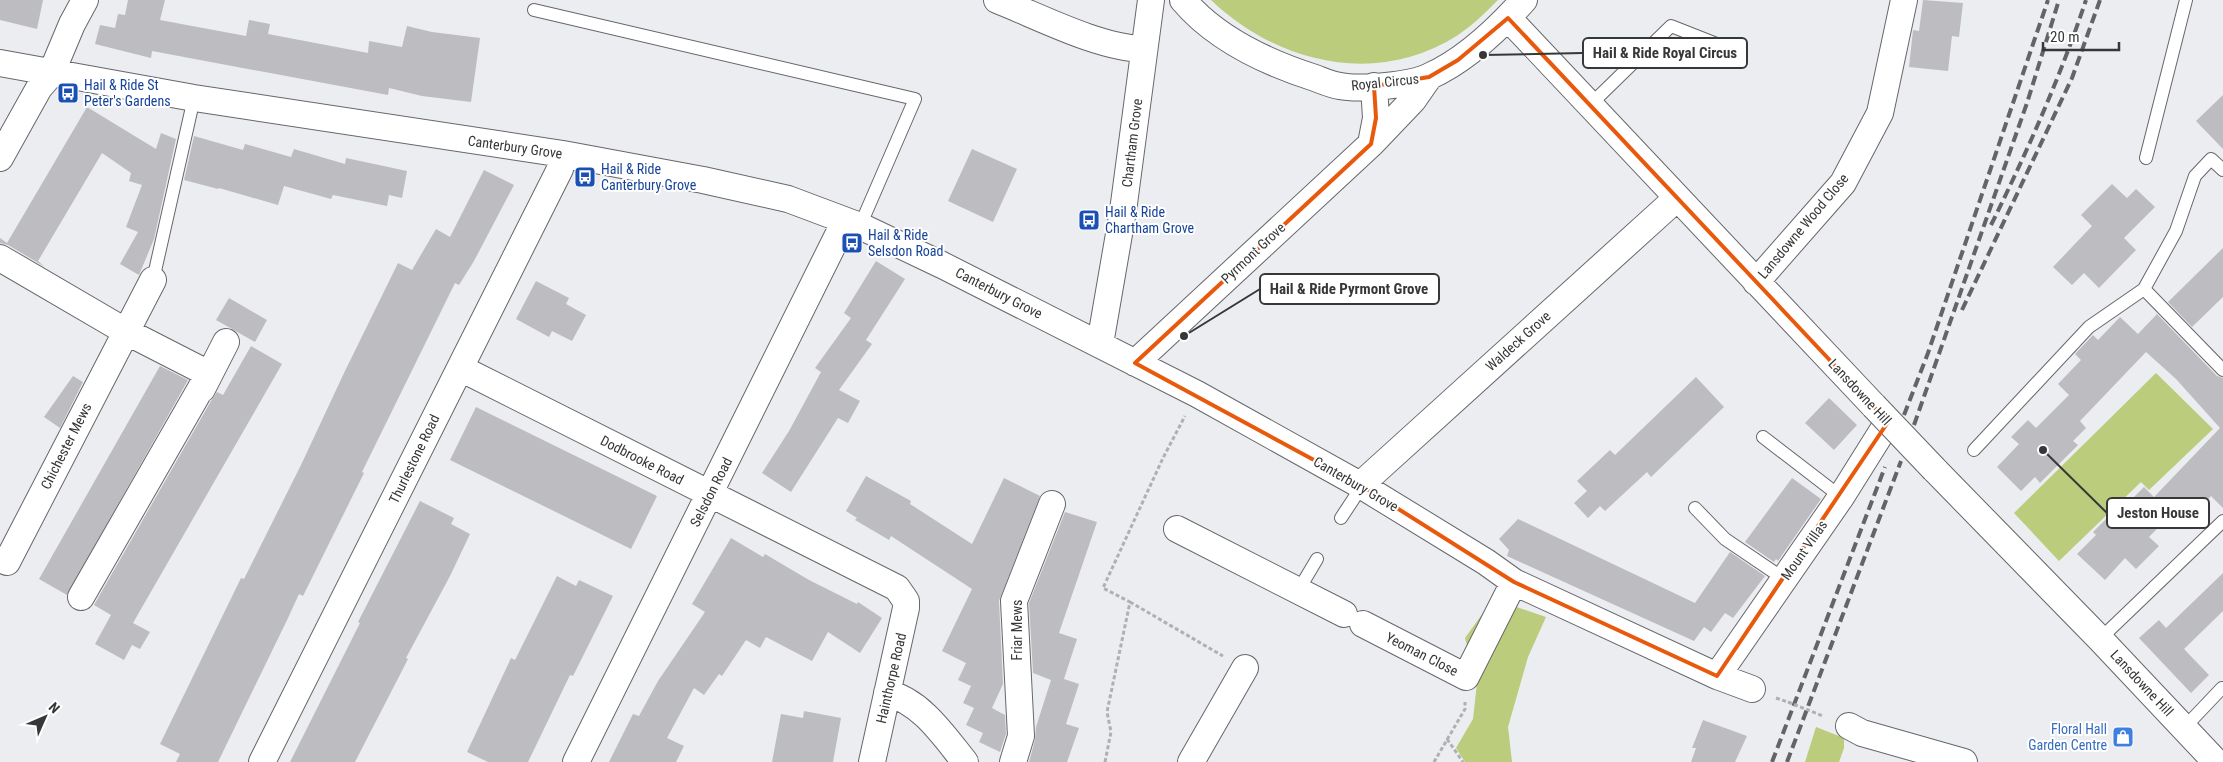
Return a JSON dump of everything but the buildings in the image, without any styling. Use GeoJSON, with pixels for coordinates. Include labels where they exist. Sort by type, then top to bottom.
{"type":"FeatureCollection","features":[{"type":"Feature","properties":{"kind":"street"},"geometry":{"type":"LineString","coordinates":[[0,158],[39,88],[52,74],[72,24],[85,0]]}},
{"type":"Feature","properties":{"kind":"street"},"geometry":{"type":"LineString","coordinates":[[997,0],[1105,44],[1128,49],[1144,49]]}},
{"type":"Feature","properties":{"kind":"street","name":"Chartham Grove"},"geometry":{"type":"LineString","coordinates":[[1100,344],[1123,211],[1151,0]]}},
{"type":"Feature","properties":{"kind":"street","name":"Royal Circus"},"geometry":{"type":"LineString","coordinates":[[1183,0],[1222,35],[1285,69],[1341,86],[1374,86],[1429,77],[1458,60],[1516,9]]}},
{"type":"Feature","properties":{"kind":"street","name":"Lansdowne Wood Close"},"geometry":{"type":"LineString","coordinates":[[1756,282],[1843,183],[1880,113],[1904,0]]}},
{"type":"Feature","properties":{"kind":"street","name":"Lansdowne Hill"},"geometry":{"type":"LineString","coordinates":[[1516,9],[1590,105],[1756,282],[1880,423],[1934,469],[2100,639],[2216,762]]}},
{"type":"Feature","properties":{"kind":"street","name":"Canterbury Grove"},"geometry":{"type":"LineString","coordinates":[[0,64],[194,98],[562,154],[703,180],[788,199],[853,224],[942,265],[1197,394],[1362,486],[1486,562],[1514,582],[1717,676],[1752,689]]}},
{"type":"Feature","properties":{"kind":"street","name":"Pyrmont Grove"},"geometry":{"type":"LineString","coordinates":[[1135,363],[1371,144],[1412,100],[1429,77]]}},
{"type":"Feature","properties":{"kind":"street"},"geometry":{"type":"LineString","coordinates":[[1371,144],[1376,118],[1374,86]]}},
{"type":"Feature","properties":{"kind":"street","name":"Thurlestone Road"},"geometry":{"type":"LineString","coordinates":[[262,762],[560,169],[562,154]]}},
{"type":"Feature","properties":{"kind":"street","name":"Waldeck Grove"},"geometry":{"type":"LineString","coordinates":[[1362,486],[1368,478],[1677,198]]}},
{"type":"Feature","properties":{"kind":"street","name":"Selsdon Road"},"geometry":{"type":"LineString","coordinates":[[576,762],[710,493],[853,224]]}},
{"type":"Feature","properties":{"kind":"street"},"geometry":{"type":"LineString","coordinates":[[0,258],[125,330],[210,374]]}},
{"type":"Feature","properties":{"kind":"street","name":"Chichester Mews"},"geometry":{"type":"LineString","coordinates":[[7,562],[125,330],[153,280]]}},
{"type":"Feature","properties":{"kind":"street"},"geometry":{"type":"LineString","coordinates":[[87,599],[226,342]]}},
{"type":"Feature","properties":{"kind":"street","name":"Dodbrooke Road"},"geometry":{"type":"LineString","coordinates":[[460,368],[874,575],[897,588],[903,594]]}},
{"type":"Feature","properties":{"kind":"street","name":"Mount Villas"},"geometry":{"type":"LineString","coordinates":[[1717,676],[1841,497],[1880,423]]}},
{"type":"Feature","properties":{"kind":"street","name":"Friar Mews"},"geometry":{"type":"LineString","coordinates":[[1013,762],[1021,736],[1014,601],[1052,504]]}},
{"type":"Feature","properties":{"kind":"street","name":"Yeoman Close"},"geometry":{"type":"LineString","coordinates":[[1177,529],[1466,677],[1514,582]]}},
{"type":"Feature","properties":{"kind":"street","name":"Hainthorpe Road"},"geometry":{"type":"LineString","coordinates":[[872,762],[906,608],[903,594]]}},
{"type":"Feature","properties":{"kind":"street"},"geometry":{"type":"LineString","coordinates":[[1191,762],[1245,668]]}},
{"type":"Feature","properties":{"kind":"street"},"geometry":{"type":"LineString","coordinates":[[887,693],[898,696],[916,708],[965,762]]}},
{"type":"Feature","properties":{"kind":"street"},"geometry":{"type":"LineString","coordinates":[[1850,726],[1862,733],[1964,762]]}},
{"type":"Feature","properties":{"kind":"lane"},"geometry":{"type":"LineString","coordinates":[[2146,158],[2186,0]]}},
{"type":"Feature","properties":{"kind":"lane"},"geometry":{"type":"LineString","coordinates":[[534,10],[915,99],[853,224]]}},
{"type":"Feature","properties":{"kind":"lane"},"geometry":{"type":"LineString","coordinates":[[1590,105],[1671,26],[1732,50]]}},
{"type":"Feature","properties":{"kind":"lane"},"geometry":{"type":"LineString","coordinates":[[153,280],[194,98]]}},
{"type":"Feature","properties":{"kind":"lane"},"geometry":{"type":"LineString","coordinates":[[1974,450],[2090,327],[2144,288],[2176,231],[2195,176],[2211,159],[2223,170]]}},
{"type":"Feature","properties":{"kind":"lane"},"geometry":{"type":"LineString","coordinates":[[2144,288],[2223,370]]}},
{"type":"Feature","properties":{"kind":"lane"},"geometry":{"type":"LineString","coordinates":[[1764,437],[1841,497]]}},
{"type":"Feature","properties":{"kind":"lane"},"geometry":{"type":"LineString","coordinates":[[1341,518],[1362,486]]}},
{"type":"Feature","properties":{"kind":"lane"},"geometry":{"type":"LineString","coordinates":[[1695,508],[1725,539],[1784,578]]}},
{"type":"Feature","properties":{"kind":"lane"},"geometry":{"type":"LineString","coordinates":[[2100,639],[2223,521]]}},
{"type":"Feature","properties":{"kind":"lane"},"geometry":{"type":"LineString","coordinates":[[1298,591],[1317,559]]}},
{"type":"Feature","properties":{"kind":"lane"},"geometry":{"type":"LineString","coordinates":[[2184,728],[2222,688]]}},
{"type":"Feature","properties":{"kind":"path"},"geometry":{"type":"LineString","coordinates":[[1197,394],[1163,458],[1103,588],[1245,668]]}},
{"type":"Feature","properties":{"kind":"path"},"geometry":{"type":"LineString","coordinates":[[1105,762],[1111,732],[1107,712],[1130,602]]}},
{"type":"Feature","properties":{"kind":"path"},"geometry":{"type":"LineString","coordinates":[[1434,762],[1465,709],[1466,677]]}},
{"type":"Feature","properties":{"kind":"path"},"geometry":{"type":"LineString","coordinates":[[1788,702],[1822,716]]}},
{"type":"Feature","properties":{"kind":"path"},"geometry":{"type":"LineString","coordinates":[[1447,739],[1463,762]]}},
{"type":"Feature","properties":{"kind":"highlighted area"},"geometry":{"type":"Polygon","coordinates":[[[1508,18],[1888,422],[1717,676],[1514,582],[1362,486],[1135,363],[1371,144],[1376,118],[1374,86],[1429,77],[1458,60],[1508,18]]]}},
{"type":"Feature","properties":{"kind":"green space"},"geometry":{"type":"Polygon","coordinates":[[[1211,0],[1498,0],[1464,31],[1427,51],[1395,60],[1362,64],[1329,61],[1297,53],[1266,40],[1238,22],[1211,0]]]}},
{"type":"Feature","properties":{"kind":"green space"},"geometry":{"type":"Polygon","coordinates":[[[2156,373],[2213,429],[2149,490],[2141,482],[2059,561],[2014,513],[2156,373]]]}},
{"type":"Feature","properties":{"kind":"green space"},"geometry":{"type":"Polygon","coordinates":[[[1493,599],[1546,617],[1528,657],[1508,727],[1512,762],[1465,762],[1456,748],[1473,719],[1477,683],[1465,638],[1493,599]]]}},
{"type":"Feature","properties":{"kind":"green space"},"geometry":{"type":"Polygon","coordinates":[[[1816,727],[1844,738],[1844,748],[1839,762],[1805,762],[1816,727]]]}},
{"type":"Feature","properties":{"kind":"railway"},"geometry":{"type":"LineString","coordinates":[[1904,415],[1928,353],[2048,0]]}},
{"type":"Feature","properties":{"kind":"railway"},"geometry":{"type":"LineString","coordinates":[[1914,425],[2027,103],[2059,0]]}},
{"type":"Feature","properties":{"kind":"railway"},"geometry":{"type":"LineString","coordinates":[[1991,225],[2042,114],[2086,0]]}},
{"type":"Feature","properties":{"kind":"railway"},"geometry":{"type":"LineString","coordinates":[[1962,310],[2072,78],[2100,0]]}},
{"type":"Feature","properties":{"kind":"railway"},"geometry":{"type":"LineString","coordinates":[[1787,762],[1901,461]]}},
{"type":"Feature","properties":{"kind":"railway"},"geometry":{"type":"LineString","coordinates":[[1772,762],[1885,467]]}},
{"type":"Feature","properties":{"kind":"place","name":"Hail & Ride Royal Circus"},"geometry":{"type":"Point","coordinates":[1483,55]}},
{"type":"Feature","properties":{"kind":"place","name":"Hail & Ride St Peter's Gardens"},"geometry":{"type":"Point","coordinates":[68,93]}},
{"type":"Feature","properties":{"kind":"place","name":"Hail & Ride Canterbury Grove"},"geometry":{"type":"Point","coordinates":[585,177]}},
{"type":"Feature","properties":{"kind":"place","name":"Hail & Ride Chartham Grove"},"geometry":{"type":"Point","coordinates":[1089,220]}},
{"type":"Feature","properties":{"kind":"place","name":"Hail & Ride Selsdon Road"},"geometry":{"type":"Point","coordinates":[852,243]}},
{"type":"Feature","properties":{"kind":"place","name":"Hail & Ride Pyrmont Grove"},"geometry":{"type":"Point","coordinates":[1184,336]}},
{"type":"Feature","properties":{"kind":"place","name":"Jeston House"},"geometry":{"type":"Point","coordinates":[2043,450]}},
{"type":"Feature","properties":{"kind":"place","name":"Floral Hall Garden Centre"},"geometry":{"type":"Point","coordinates":[2123,737]}}]}
